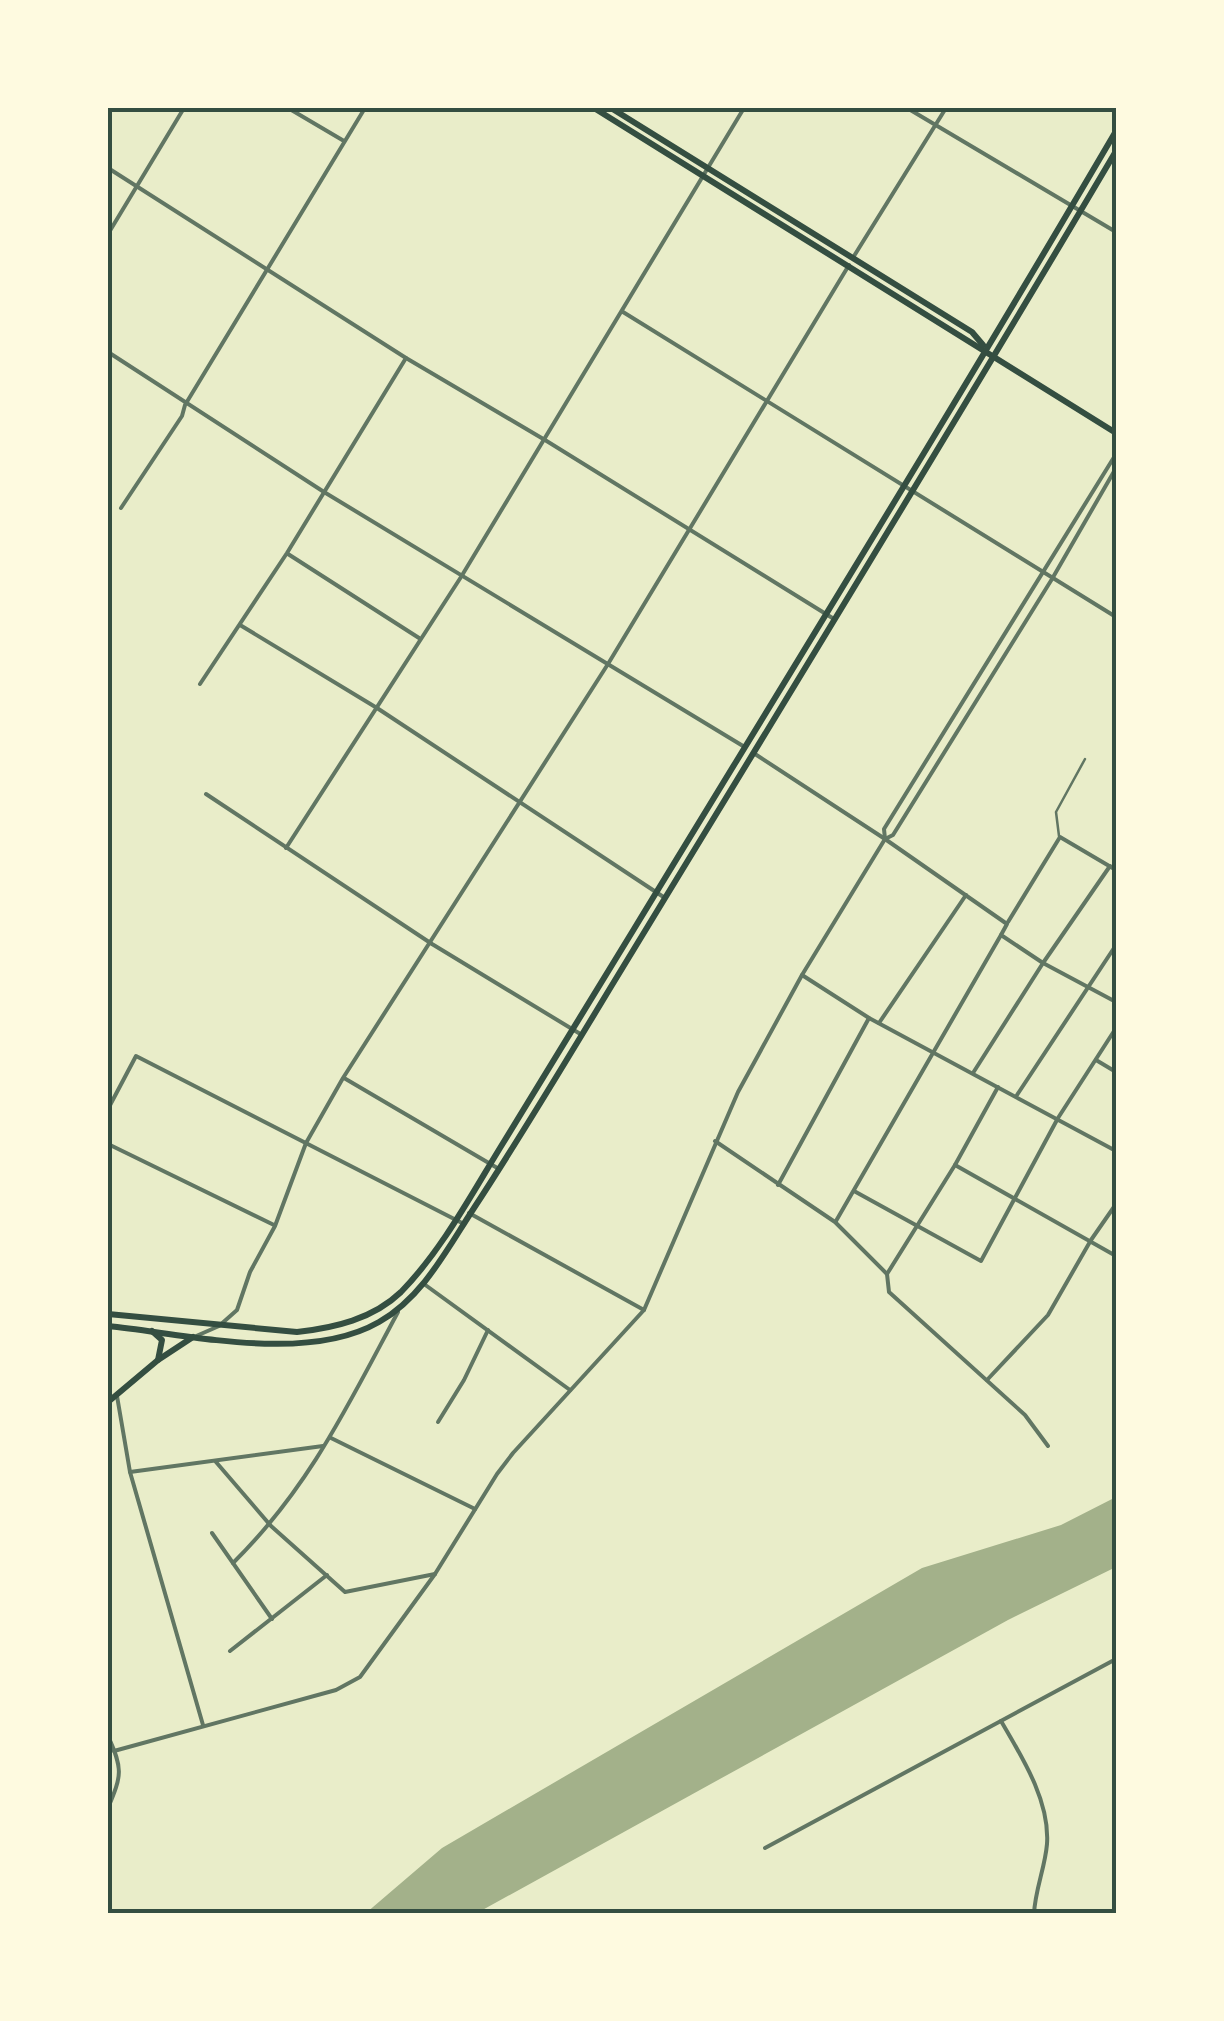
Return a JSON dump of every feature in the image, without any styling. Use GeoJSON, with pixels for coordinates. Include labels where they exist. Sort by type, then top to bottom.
{"type":"FeatureCollection","features":[{"type":"Feature","properties":{"kind":"main road"},"geometry":{"type":"LineString","coordinates":[[594,108],[710,168],[850,262]]}},
{"type":"Feature","properties":{"kind":"main road"},"geometry":{"type":"LineString","coordinates":[[611,108],[704,176],[972,332],[987,350],[1116,433]]}},
{"type":"Feature","properties":{"kind":"main road"},"geometry":{"type":"LineString","coordinates":[[108,1314],[297,1332],[324,1329],[377,1310],[400,1292],[470,1213],[916,490],[996,355],[1116,132]]}},
{"type":"Feature","properties":{"kind":"main road"},"geometry":{"type":"LineString","coordinates":[[108,1326],[194,1337],[311,1342],[355,1333],[378,1323],[424,1284],[460,1222],[462,1208],[743,746],[987,350],[1116,151]]}},
{"type":"Feature","properties":{"kind":"main road"},"geometry":{"type":"LineString","coordinates":[[151,1330],[162,1340],[158,1360]]}},
{"type":"Feature","properties":{"kind":"main road"},"geometry":{"type":"LineString","coordinates":[[108,1402],[158,1360],[194,1337]]}},
{"type":"Feature","properties":{"kind":"street"},"geometry":{"type":"LineString","coordinates":[[108,234],[184,108]]}},
{"type":"Feature","properties":{"kind":"street"},"geometry":{"type":"LineString","coordinates":[[288,108],[344,141]]}},
{"type":"Feature","properties":{"kind":"street"},"geometry":{"type":"LineString","coordinates":[[121,508],[182,416],[365,108]]}},
{"type":"Feature","properties":{"kind":"street"},"geometry":{"type":"LineString","coordinates":[[286,848],[461,577],[744,108]]}},
{"type":"Feature","properties":{"kind":"street"},"geometry":{"type":"LineString","coordinates":[[907,108],[1116,232]]}},
{"type":"Feature","properties":{"kind":"street"},"geometry":{"type":"LineString","coordinates":[[194,1337],[219,1326],[237,1310],[306,1143],[344,1078],[608,664],[946,108]]}},
{"type":"Feature","properties":{"kind":"street"},"geometry":{"type":"LineString","coordinates":[[108,168],[406,358],[836,620]]}},
{"type":"Feature","properties":{"kind":"street"},"geometry":{"type":"LineString","coordinates":[[623,312],[1116,617]]}},
{"type":"Feature","properties":{"kind":"street"},"geometry":{"type":"LineString","coordinates":[[108,352],[324,492],[743,746],[885,838],[1007,924]]}},
{"type":"Feature","properties":{"kind":"street"},"geometry":{"type":"LineString","coordinates":[[200,684],[287,553],[406,358]]}},
{"type":"Feature","properties":{"kind":"street"},"geometry":{"type":"LineString","coordinates":[[885,838],[884,829],[1116,454]]}},
{"type":"Feature","properties":{"kind":"street"},"geometry":{"type":"LineString","coordinates":[[114,1751],[350,1684],[360,1677],[436,1574],[513,1452],[644,1310],[714,1142],[802,975],[885,838],[893,834],[977,702],[1116,468]]}},
{"type":"Feature","properties":{"kind":"street"},"geometry":{"type":"LineString","coordinates":[[287,553],[419,638]]}},
{"type":"Feature","properties":{"kind":"street"},"geometry":{"type":"LineString","coordinates":[[240,625],[376,708],[666,898]]}},
{"type":"Feature","properties":{"kind":"street"},"geometry":{"type":"LineString","coordinates":[[968,697],[977,702]]}},
{"type":"Feature","properties":{"kind":"street"},"geometry":{"type":"LineString","coordinates":[[206,794],[432,944],[582,1035]]}},
{"type":"Feature","properties":{"kind":"street"},"geometry":{"type":"LineString","coordinates":[[835,1222],[1060,837],[1116,870]]}},
{"type":"Feature","properties":{"kind":"street"},"geometry":{"type":"LineString","coordinates":[[973,1073],[1110,866]]}},
{"type":"Feature","properties":{"kind":"street"},"geometry":{"type":"LineString","coordinates":[[879,1023],[966,895]]}},
{"type":"Feature","properties":{"kind":"street"},"geometry":{"type":"LineString","coordinates":[[1001,935],[1116,1002]]}},
{"type":"Feature","properties":{"kind":"street"},"geometry":{"type":"LineString","coordinates":[[1017,1095],[1116,945]]}},
{"type":"Feature","properties":{"kind":"street"},"geometry":{"type":"LineString","coordinates":[[802,975],[870,1018],[1116,1151]]}},
{"type":"Feature","properties":{"kind":"street"},"geometry":{"type":"LineString","coordinates":[[778,1185],[870,1018]]}},
{"type":"Feature","properties":{"kind":"street"},"geometry":{"type":"LineString","coordinates":[[854,1191],[981,1261],[1058,1118],[1116,1028]]}},
{"type":"Feature","properties":{"kind":"street"},"geometry":{"type":"LineString","coordinates":[[108,1108],[136,1056],[460,1222]]}},
{"type":"Feature","properties":{"kind":"street"},"geometry":{"type":"LineString","coordinates":[[1096,1060],[1116,1072]]}},
{"type":"Feature","properties":{"kind":"street"},"geometry":{"type":"LineString","coordinates":[[344,1078],[500,1169]]}},
{"type":"Feature","properties":{"kind":"street"},"geometry":{"type":"LineString","coordinates":[[887,1274],[956,1165],[998,1086]]}},
{"type":"Feature","properties":{"kind":"street"},"geometry":{"type":"LineString","coordinates":[[714,1142],[835,1222],[887,1274],[889,1292],[1025,1415],[1048,1446]]}},
{"type":"Feature","properties":{"kind":"street"},"geometry":{"type":"LineString","coordinates":[[108,1144],[274,1226]]}},
{"type":"Feature","properties":{"kind":"street"},"geometry":{"type":"LineString","coordinates":[[956,1165],[1116,1256]]}},
{"type":"Feature","properties":{"kind":"street"},"geometry":{"type":"LineString","coordinates":[[986,1381],[1048,1315],[1116,1204]]}},
{"type":"Feature","properties":{"kind":"street"},"geometry":{"type":"LineString","coordinates":[[462,1208],[644,1310]]}},
{"type":"Feature","properties":{"kind":"street"},"geometry":{"type":"LineString","coordinates":[[424,1284],[572,1391]]}},
{"type":"Feature","properties":{"kind":"street"},"geometry":{"type":"LineString","coordinates":[[233,1563],[270,1526],[327,1445],[400,1308]]}},
{"type":"Feature","properties":{"kind":"street"},"geometry":{"type":"LineString","coordinates":[[438,1422],[488,1330]]}},
{"type":"Feature","properties":{"kind":"street"},"geometry":{"type":"LineString","coordinates":[[117,1394],[130,1472],[202,1725]]}},
{"type":"Feature","properties":{"kind":"street"},"geometry":{"type":"LineString","coordinates":[[331,1438],[474,1509]]}},
{"type":"Feature","properties":{"kind":"street"},"geometry":{"type":"LineString","coordinates":[[130,1472],[327,1445]]}},
{"type":"Feature","properties":{"kind":"street"},"geometry":{"type":"LineString","coordinates":[[216,1462],[270,1526],[345,1592],[436,1574]]}},
{"type":"Feature","properties":{"kind":"street"},"geometry":{"type":"LineString","coordinates":[[212,1533],[272,1620]]}},
{"type":"Feature","properties":{"kind":"street"},"geometry":{"type":"LineString","coordinates":[[230,1652],[327,1576]]}},
{"type":"Feature","properties":{"kind":"street"},"geometry":{"type":"LineString","coordinates":[[764,1848],[1116,1660]]}},
{"type":"Feature","properties":{"kind":"street"},"geometry":{"type":"LineString","coordinates":[[1002,1721],[1022,1757],[1046,1818],[1047,1842],[1034,1914]]}},
{"type":"Feature","properties":{"kind":"street"},"geometry":{"type":"LineString","coordinates":[[108,1736],[121,1768],[108,1808]]}},
{"type":"Feature","properties":{"kind":"lane"},"geometry":{"type":"LineString","coordinates":[[1060,837],[1056,812],[1086,759]]}},
{"type":"Feature","properties":{"kind":"shaded area"},"geometry":{"type":"Polygon","coordinates":[[[1116,1497],[1116,1567],[1008,1620],[477,1913],[366,1913],[442,1848],[922,1568],[1061,1525],[1116,1497]]]}}]}
